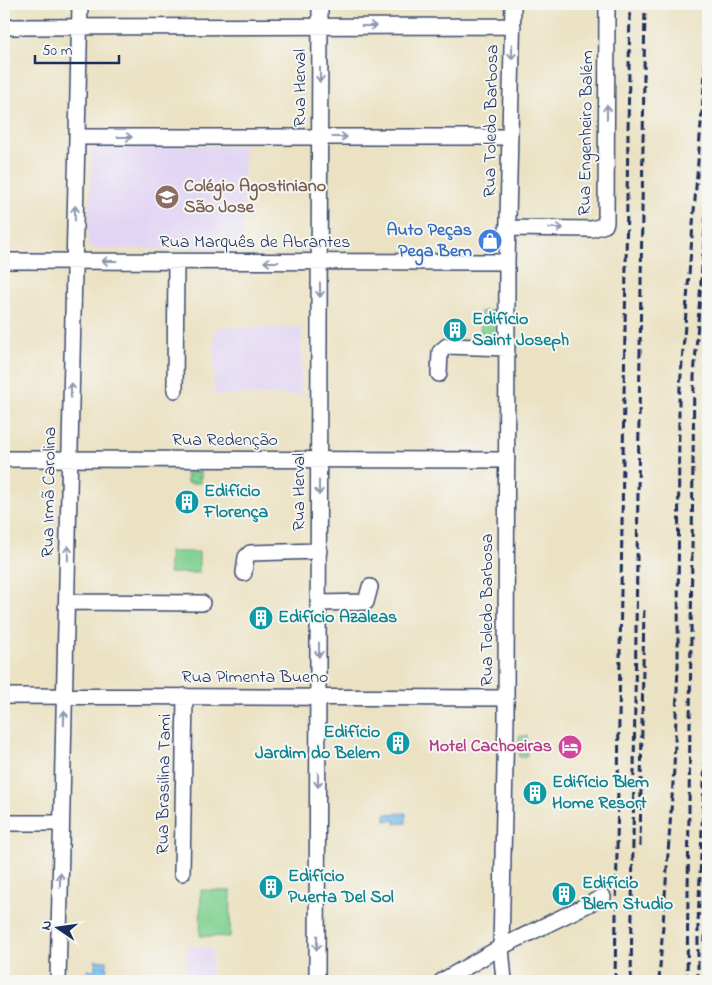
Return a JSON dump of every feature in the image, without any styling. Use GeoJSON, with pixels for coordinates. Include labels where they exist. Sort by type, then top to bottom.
{"type":"FeatureCollection","features":[{"type":"Feature","properties":{"kind":"street","name":"Rua Irmã Carolina"},"geometry":{"type":"LineString","coordinates":[[58,981],[80,4]]}},
{"type":"Feature","properties":{"kind":"street","name":"Rua Herval"},"geometry":{"type":"LineString","coordinates":[[317,981],[320,4]]}},
{"type":"Feature","properties":{"kind":"street","name":"Rua Toledo Barbosa"},"geometry":{"type":"LineString","coordinates":[[504,981],[500,947],[506,698],[507,262],[511,232],[510,136],[513,4]]}},
{"type":"Feature","properties":{"kind":"street","name":"Rua Engenheiro Balém"},"geometry":{"type":"LineString","coordinates":[[511,232],[592,229],[605,225],[607,4]]}},
{"type":"Feature","properties":{"kind":"street"},"geometry":{"type":"LineString","coordinates":[[4,27],[513,26]]}},
{"type":"Feature","properties":{"kind":"street"},"geometry":{"type":"LineString","coordinates":[[77,137],[510,136]]}},
{"type":"Feature","properties":{"kind":"street","name":"Rua Marquês de Abrantes"},"geometry":{"type":"LineString","coordinates":[[4,261],[507,262]]}},
{"type":"Feature","properties":{"kind":"street"},"geometry":{"type":"LineString","coordinates":[[175,390],[176,262]]}},
{"type":"Feature","properties":{"kind":"street"},"geometry":{"type":"LineString","coordinates":[[439,374],[440,352],[447,346],[507,348]]}},
{"type":"Feature","properties":{"kind":"street","name":"Rua Redenção"},"geometry":{"type":"LineString","coordinates":[[4,459],[507,460]]}},
{"type":"Feature","properties":{"kind":"street"},"geometry":{"type":"LineString","coordinates":[[244,573],[245,560],[250,554],[319,551]]}},
{"type":"Feature","properties":{"kind":"street"},"geometry":{"type":"LineString","coordinates":[[319,603],[366,602],[370,587]]}},
{"type":"Feature","properties":{"kind":"street"},"geometry":{"type":"LineString","coordinates":[[67,602],[202,603]]}},
{"type":"Feature","properties":{"kind":"street","name":"Rua Pimenta Bueno"},"geometry":{"type":"LineString","coordinates":[[4,696],[506,698]]}},
{"type":"Feature","properties":{"kind":"street","name":"Rua Brasilina Tami"},"geometry":{"type":"LineString","coordinates":[[182,873],[185,696]]}},
{"type":"Feature","properties":{"kind":"street"},"geometry":{"type":"LineString","coordinates":[[4,823],[61,823]]}},
{"type":"Feature","properties":{"kind":"street"},"geometry":{"type":"LineString","coordinates":[[442,981],[500,947],[603,897]]}},
{"type":"Feature","properties":{"kind":"shaded area","name":"Colégio Agostiniano São Jose"},"geometry":{"type":"Polygon","coordinates":[[[244,146],[243,249],[93,249],[88,246],[92,147],[244,146]]]}},
{"type":"Feature","properties":{"kind":"shaded area"},"geometry":{"type":"Polygon","coordinates":[[[215,327],[302,328],[301,395],[214,395],[215,327]]]}},
{"type":"Feature","properties":{"kind":"shaded area"},"geometry":{"type":"Polygon","coordinates":[[[187,945],[212,949],[211,981],[186,981],[187,945]]]}},
{"type":"Feature","properties":{"kind":"green space"},"geometry":{"type":"Polygon","coordinates":[[[481,311],[494,311],[494,345],[480,345],[481,311]]]}},
{"type":"Feature","properties":{"kind":"green space"},"geometry":{"type":"Polygon","coordinates":[[[186,472],[201,472],[201,483],[187,483],[186,472]]]}},
{"type":"Feature","properties":{"kind":"green space"},"geometry":{"type":"Polygon","coordinates":[[[169,552],[199,552],[199,573],[169,573],[169,552]]]}},
{"type":"Feature","properties":{"kind":"green space"},"geometry":{"type":"Polygon","coordinates":[[[519,736],[527,736],[527,757],[519,757],[519,736]]]}},
{"type":"Feature","properties":{"kind":"green space"},"geometry":{"type":"Polygon","coordinates":[[[201,890],[231,891],[230,937],[200,936],[201,890]]]}},
{"type":"Feature","properties":{"kind":"water"},"geometry":{"type":"Polygon","coordinates":[[[406,813],[406,823],[395,824],[395,820],[385,821],[385,814],[406,813]]]}},
{"type":"Feature","properties":{"kind":"water"},"geometry":{"type":"Polygon","coordinates":[[[95,960],[107,961],[106,981],[87,981],[87,970],[95,970],[95,960]]]}},
{"type":"Feature","properties":{"kind":"railway"},"geometry":{"type":"LineString","coordinates":[[615,981],[630,4]]}},
{"type":"Feature","properties":{"kind":"railway"},"geometry":{"type":"LineString","coordinates":[[631,981],[645,4]]}},
{"type":"Feature","properties":{"kind":"railway"},"geometry":{"type":"LineString","coordinates":[[659,981],[674,769],[678,665],[679,400],[705,74],[706,4]]}},
{"type":"Feature","properties":{"kind":"railway"},"geometry":{"type":"LineString","coordinates":[[687,981],[694,377],[708,186]]}},
{"type":"Feature","properties":{"kind":"railway"},"geometry":{"type":"LineString","coordinates":[[640,846],[644,606]]}},
{"type":"Feature","properties":{"kind":"railway"},"geometry":{"type":"LineString","coordinates":[[698,981],[698,924],[708,688]]}},
{"type":"Feature","properties":{"kind":"railway"},"geometry":{"type":"LineString","coordinates":[[704,955],[708,885]]}},
{"type":"Feature","properties":{"kind":"place","name":"Colégio Agostiniano São Jose"},"geometry":{"type":"Point","coordinates":[167,197]}},
{"type":"Feature","properties":{"kind":"place","name":"Auto Peças Pega Bem"},"geometry":{"type":"Point","coordinates":[490,241]}},
{"type":"Feature","properties":{"kind":"place","name":"Edifício Saint Joseph"},"geometry":{"type":"Point","coordinates":[455,330]}},
{"type":"Feature","properties":{"kind":"place","name":"Edifício Florença"},"geometry":{"type":"Point","coordinates":[187,502]}},
{"type":"Feature","properties":{"kind":"place","name":"Edifício Azaleas"},"geometry":{"type":"Point","coordinates":[261,618]}},
{"type":"Feature","properties":{"kind":"place","name":"Edifício Jardim do Belem"},"geometry":{"type":"Point","coordinates":[398,743]}},
{"type":"Feature","properties":{"kind":"place","name":"Motel Cachoeiras"},"geometry":{"type":"Point","coordinates":[570,747]}},
{"type":"Feature","properties":{"kind":"place","name":"Edifício Blem Home Resort"},"geometry":{"type":"Point","coordinates":[535,793]}},
{"type":"Feature","properties":{"kind":"place","name":"Edifício Puerta Del Sol"},"geometry":{"type":"Point","coordinates":[271,887]}},
{"type":"Feature","properties":{"kind":"place","name":"Edifício Blem Studio"},"geometry":{"type":"Point","coordinates":[564,894]}}]}
